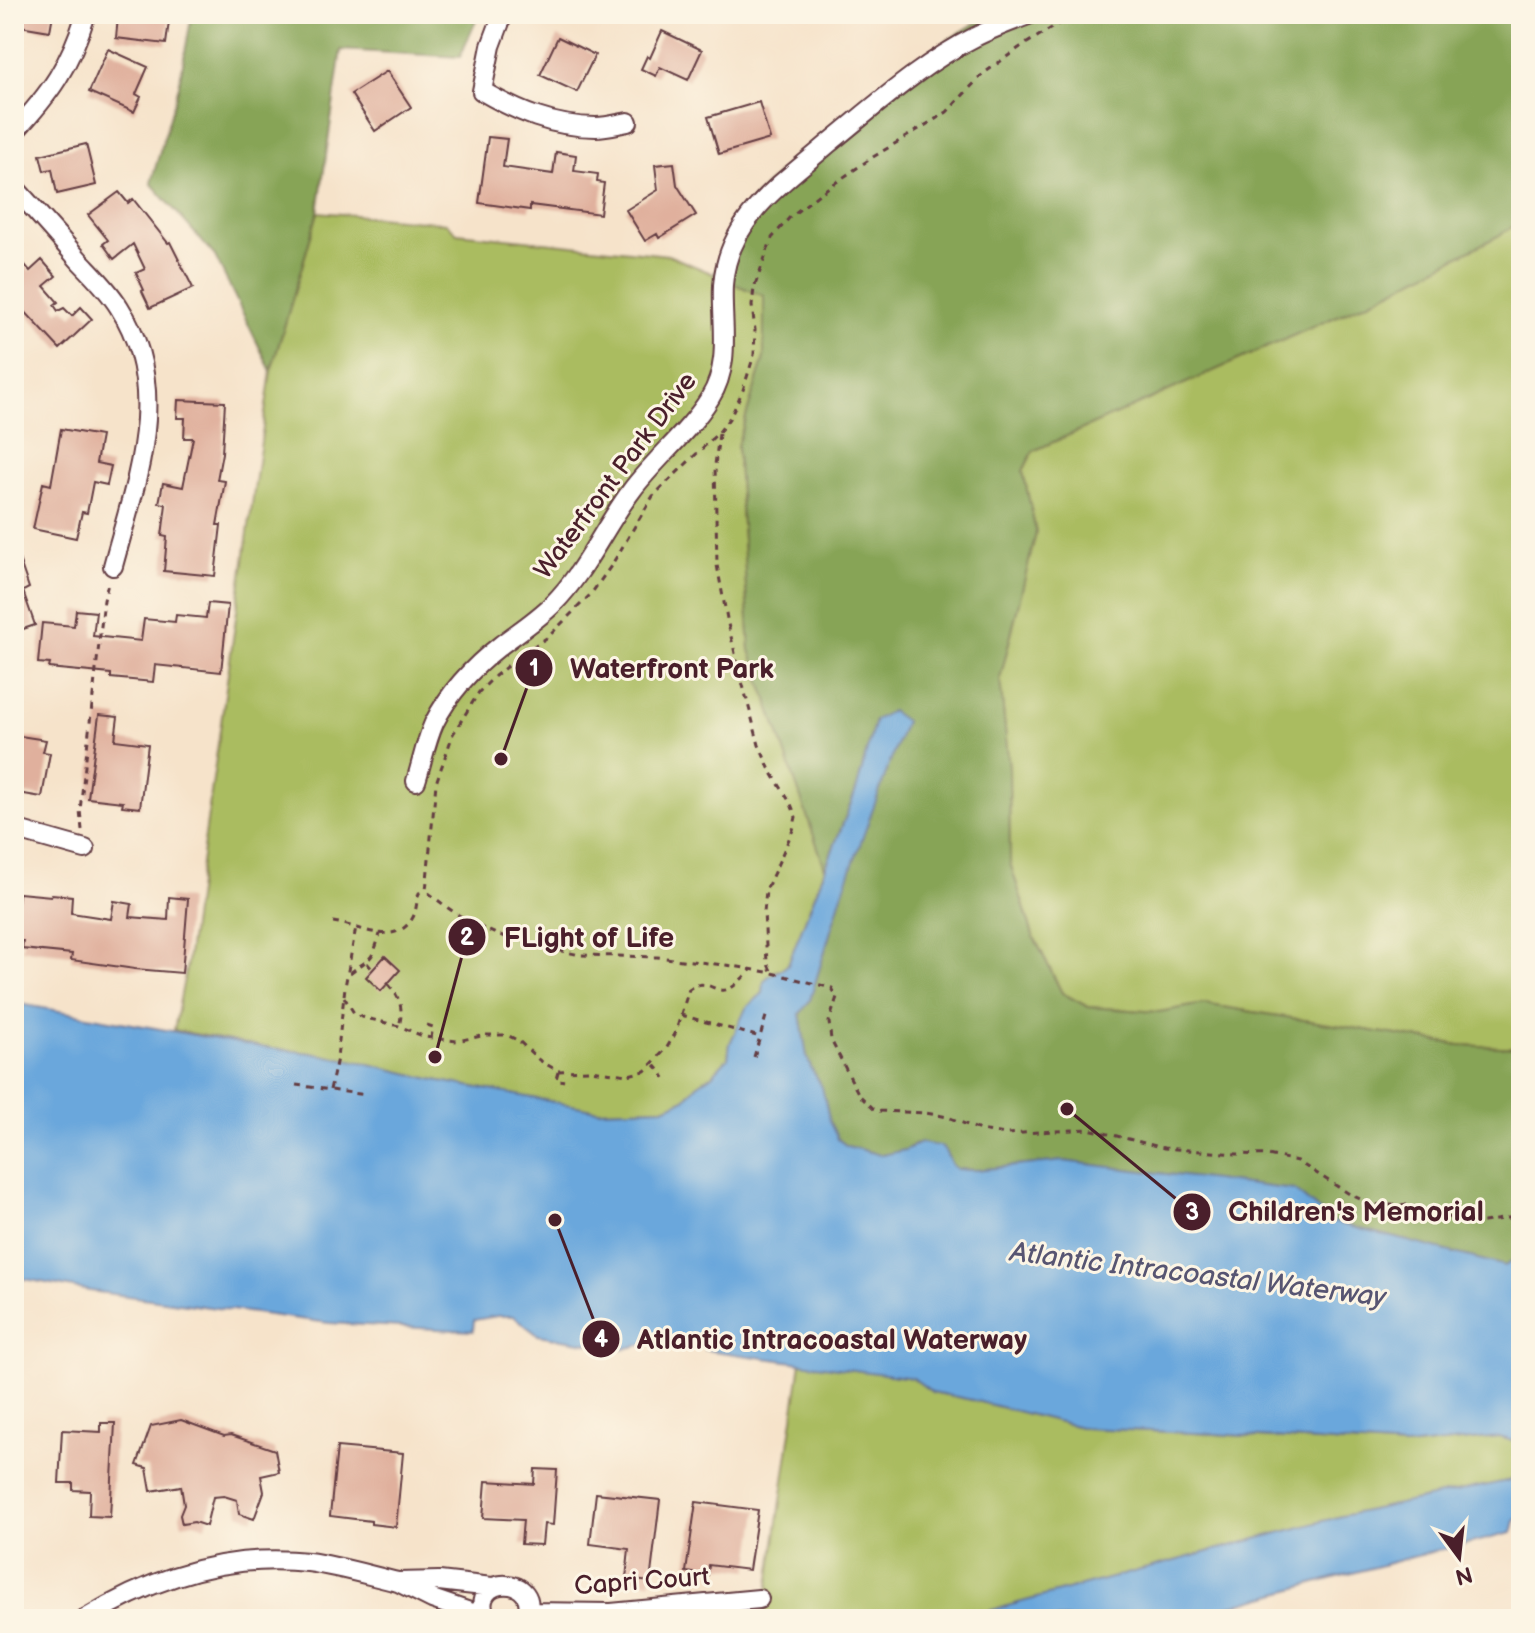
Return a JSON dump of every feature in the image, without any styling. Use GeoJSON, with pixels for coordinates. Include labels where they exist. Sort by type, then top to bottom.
{"type":"FeatureCollection","features":[{"type":"Feature","properties":{"kind":"street"},"geometry":{"type":"LineString","coordinates":[[14,132],[43,101],[63,72],[77,44],[86,14]]}},
{"type":"Feature","properties":{"kind":"street"},"geometry":{"type":"LineString","coordinates":[[503,14],[491,46],[482,91],[518,112],[561,124],[597,127],[628,122]]}},
{"type":"Feature","properties":{"kind":"street","name":"Waterfront Park Drive"},"geometry":{"type":"LineString","coordinates":[[416,781],[434,725],[445,704],[478,665],[553,604],[577,577],[631,491],[710,399],[722,366],[723,285],[728,257],[737,235],[757,208],[783,181],[930,64],[975,37],[1031,14]]}},
{"type":"Feature","properties":{"kind":"street"},"geometry":{"type":"LineString","coordinates":[[14,187],[110,293],[125,317],[140,355],[147,390],[145,441],[113,566]]}},
{"type":"Feature","properties":{"kind":"street"},"geometry":{"type":"LineString","coordinates":[[14,829],[85,849]]}},
{"type":"Feature","properties":{"kind":"street","name":"Capri Court"},"geometry":{"type":"LineString","coordinates":[[85,1619],[122,1598],[165,1580],[208,1567],[246,1561],[306,1562],[398,1582],[439,1581],[492,1587],[508,1584],[519,1588],[526,1596],[527,1615],[611,1613],[759,1599]]}},
{"type":"Feature","properties":{"kind":"street","name":"Capri Court"},"geometry":{"type":"LineString","coordinates":[[398,1582],[432,1599],[485,1618],[483,1601],[492,1587]]}},
{"type":"Feature","properties":{"kind":"path"},"geometry":{"type":"LineString","coordinates":[[426,891],[436,783],[460,721],[479,692],[495,676],[548,637],[591,594],[653,496],[719,432],[731,416],[754,355],[754,288],[772,238],[790,217],[819,194],[947,112],[983,74],[1019,48],[1058,24],[1085,14]]}},
{"type":"Feature","properties":{"kind":"path"},"geometry":{"type":"LineString","coordinates":[[719,432],[715,465],[717,565],[728,624],[759,745],[796,817],[766,890],[767,962],[772,973]]}},
{"type":"Feature","properties":{"kind":"path"},"geometry":{"type":"LineString","coordinates":[[85,849],[80,810],[104,600],[113,566]]}},
{"type":"Feature","properties":{"kind":"path"},"geometry":{"type":"LineString","coordinates":[[333,922],[380,934],[395,932],[414,917],[419,893],[426,891]]}},
{"type":"Feature","properties":{"kind":"path"},"geometry":{"type":"LineString","coordinates":[[426,891],[469,922],[496,934],[547,948],[580,955],[657,957],[751,970],[832,988],[837,997],[829,1022],[831,1040],[859,1095],[876,1111],[926,1113],[948,1117],[980,1130],[1006,1134],[1089,1129],[1164,1148],[1268,1155],[1297,1161],[1351,1195],[1379,1205],[1407,1205],[1465,1222],[1521,1216]]}},
{"type":"Feature","properties":{"kind":"path"},"geometry":{"type":"LineString","coordinates":[[330,1090],[356,927]]}},
{"type":"Feature","properties":{"kind":"path"},"geometry":{"type":"LineString","coordinates":[[348,976],[367,963],[380,934]]}},
{"type":"Feature","properties":{"kind":"path"},"geometry":{"type":"LineString","coordinates":[[367,963],[373,970]]}},
{"type":"Feature","properties":{"kind":"path"},"geometry":{"type":"LineString","coordinates":[[344,997],[354,1013],[362,1017],[431,1038],[457,1041],[502,1035],[519,1041],[539,1060],[558,1071],[591,1070],[635,1075],[654,1064],[673,1040],[689,989],[705,983],[727,990],[751,970]]}},
{"type":"Feature","properties":{"kind":"path"},"geometry":{"type":"LineString","coordinates":[[388,984],[400,1002],[402,1014],[399,1026]]}},
{"type":"Feature","properties":{"kind":"path"},"geometry":{"type":"LineString","coordinates":[[754,1057],[767,1013]]}},
{"type":"Feature","properties":{"kind":"path"},"geometry":{"type":"LineString","coordinates":[[681,1015],[760,1037]]}},
{"type":"Feature","properties":{"kind":"path"},"geometry":{"type":"LineString","coordinates":[[427,1025],[434,1028],[431,1038]]}},
{"type":"Feature","properties":{"kind":"path"},"geometry":{"type":"LineString","coordinates":[[404,1038],[409,1030]]}},
{"type":"Feature","properties":{"kind":"path"},"geometry":{"type":"LineString","coordinates":[[500,1043],[502,1035]]}},
{"type":"Feature","properties":{"kind":"path"},"geometry":{"type":"LineString","coordinates":[[654,1064],[665,1078]]}},
{"type":"Feature","properties":{"kind":"path"},"geometry":{"type":"LineString","coordinates":[[558,1071],[556,1079],[564,1081]]}},
{"type":"Feature","properties":{"kind":"path"},"geometry":{"type":"LineString","coordinates":[[296,1085],[366,1095]]}},
{"type":"Feature","properties":{"kind":"green space"},"geometry":{"type":"Polygon","coordinates":[[[192,14],[479,14],[460,57],[341,50],[318,212],[271,371],[215,256],[151,183],[179,85],[192,14]]]}},
{"type":"Feature","properties":{"kind":"green space"},"geometry":{"type":"Polygon","coordinates":[[[995,14],[1521,14],[1521,221],[1498,236],[1371,301],[1033,451],[1023,471],[1036,533],[1000,679],[1009,768],[1010,863],[1033,935],[1062,993],[1088,1007],[1159,1012],[1204,1004],[1459,1045],[1521,1048],[1521,1254],[1505,1266],[1333,1222],[1293,1190],[1063,1161],[976,1170],[957,1169],[944,1149],[915,1144],[905,1150],[882,1155],[847,1146],[834,1132],[826,1112],[822,1087],[807,1057],[800,1014],[810,1000],[841,897],[875,720],[857,788],[825,868],[750,650],[737,446],[764,358],[764,296],[714,276],[726,238],[753,199],[788,164],[930,51],[995,14]]]}},
{"type":"Feature","properties":{"kind":"green space"},"geometry":{"type":"Polygon","coordinates":[[[318,212],[446,223],[457,233],[668,255],[764,295],[764,358],[737,446],[750,650],[825,868],[788,964],[775,971],[761,996],[752,1002],[730,1043],[728,1058],[685,1099],[664,1108],[597,1110],[435,1080],[361,1062],[174,1030],[186,969],[271,371],[318,212]]]}},
{"type":"Feature","properties":{"kind":"green space"},"geometry":{"type":"Polygon","coordinates":[[[1521,221],[1521,1048],[1459,1045],[1204,1004],[1159,1012],[1088,1007],[1062,993],[1033,935],[1010,863],[1009,768],[1000,679],[1036,533],[1023,471],[1033,451],[1371,301],[1498,236],[1521,221]]]}},
{"type":"Feature","properties":{"kind":"green space"},"geometry":{"type":"Polygon","coordinates":[[[801,1362],[913,1378],[932,1392],[1084,1428],[1406,1447],[1499,1437],[1521,1443],[1521,1478],[1342,1516],[959,1619],[764,1619],[801,1362]]]}},
{"type":"Feature","properties":{"kind":"water"},"geometry":{"type":"Polygon","coordinates":[[[891,711],[905,721],[841,897],[810,1000],[800,1014],[807,1057],[822,1087],[830,1123],[838,1139],[847,1146],[882,1155],[920,1143],[939,1146],[957,1169],[976,1170],[1063,1161],[1294,1190],[1333,1222],[1505,1266],[1521,1254],[1521,1443],[1499,1437],[1406,1447],[1084,1428],[932,1392],[913,1378],[705,1350],[705,1344],[652,1342],[624,1349],[538,1335],[513,1316],[474,1320],[473,1331],[329,1323],[90,1291],[14,1277],[14,1003],[361,1062],[435,1080],[598,1110],[664,1108],[685,1099],[728,1058],[730,1043],[746,1008],[763,993],[764,981],[788,964],[857,788],[875,720],[891,711]]]}},
{"type":"Feature","properties":{"kind":"water"},"geometry":{"type":"Polygon","coordinates":[[[1521,1478],[1521,1516],[1515,1521],[1512,1533],[1183,1619],[959,1619],[1342,1516],[1521,1478]]]}},
{"type":"Feature","properties":{"kind":"building"},"geometry":{"type":"Polygon","coordinates":[[[14,14],[53,14],[50,31],[14,25],[14,14]]]}},
{"type":"Feature","properties":{"kind":"building"},"geometry":{"type":"Polygon","coordinates":[[[127,14],[170,14],[166,44],[116,38],[118,17],[126,18],[127,14]]]}},
{"type":"Feature","properties":{"kind":"building"},"geometry":{"type":"Polygon","coordinates":[[[662,31],[702,50],[688,80],[660,67],[656,76],[641,69],[647,56],[650,58],[662,31]]]}},
{"type":"Feature","properties":{"kind":"building"},"geometry":{"type":"Polygon","coordinates":[[[558,37],[595,55],[577,92],[540,75],[558,37]]]}},
{"type":"Feature","properties":{"kind":"building"},"geometry":{"type":"Polygon","coordinates":[[[108,49],[148,67],[136,94],[141,97],[134,112],[89,92],[108,49]]]}},
{"type":"Feature","properties":{"kind":"building"},"geometry":{"type":"Polygon","coordinates":[[[387,71],[411,107],[375,131],[351,94],[387,71]]]}},
{"type":"Feature","properties":{"kind":"building"},"geometry":{"type":"Polygon","coordinates":[[[759,102],[770,139],[719,154],[708,117],[759,102]]]}},
{"type":"Feature","properties":{"kind":"building"},"geometry":{"type":"Polygon","coordinates":[[[488,137],[507,139],[503,167],[553,174],[556,152],[576,155],[574,171],[598,174],[597,182],[604,183],[600,214],[530,205],[530,210],[479,203],[488,137]]]}},
{"type":"Feature","properties":{"kind":"building"},"geometry":{"type":"Polygon","coordinates":[[[86,144],[96,185],[57,194],[52,169],[44,171],[40,155],[86,144]]]}},
{"type":"Feature","properties":{"kind":"building"},"geometry":{"type":"Polygon","coordinates":[[[674,163],[677,185],[696,215],[659,238],[657,234],[645,241],[626,210],[658,190],[655,165],[674,163]]]}},
{"type":"Feature","properties":{"kind":"building"},"geometry":{"type":"Polygon","coordinates":[[[119,192],[128,203],[133,199],[170,242],[193,288],[150,308],[136,273],[145,269],[133,244],[114,259],[103,244],[108,240],[88,215],[119,192]]]}},
{"type":"Feature","properties":{"kind":"building"},"geometry":{"type":"Polygon","coordinates":[[[14,252],[30,271],[42,260],[56,276],[44,286],[58,302],[54,305],[58,311],[64,308],[72,316],[81,307],[92,319],[60,349],[20,306],[14,311],[14,252]]]}},
{"type":"Feature","properties":{"kind":"building"},"geometry":{"type":"Polygon","coordinates":[[[178,400],[225,402],[217,480],[225,481],[217,525],[221,525],[215,576],[164,571],[167,537],[162,536],[166,504],[159,503],[163,483],[183,487],[193,438],[184,438],[185,418],[177,418],[178,400]]]}},
{"type":"Feature","properties":{"kind":"building"},"geometry":{"type":"Polygon","coordinates":[[[61,429],[101,436],[96,463],[111,466],[107,485],[93,482],[87,513],[82,512],[76,538],[33,529],[43,483],[51,485],[61,429]]]}},
{"type":"Feature","properties":{"kind":"building"},"geometry":{"type":"Polygon","coordinates":[[[14,550],[29,588],[23,591],[35,625],[14,632],[14,550]]]}},
{"type":"Feature","properties":{"kind":"building"},"geometry":{"type":"Polygon","coordinates":[[[208,603],[228,605],[221,672],[155,665],[153,682],[49,668],[50,664],[38,663],[42,623],[74,626],[76,610],[96,612],[93,636],[141,641],[144,619],[175,622],[176,615],[206,618],[208,603]]]}},
{"type":"Feature","properties":{"kind":"building"},"geometry":{"type":"Polygon","coordinates":[[[99,715],[118,717],[115,740],[148,744],[140,808],[122,806],[123,802],[88,798],[99,715]]]}},
{"type":"Feature","properties":{"kind":"building"},"geometry":{"type":"Polygon","coordinates":[[[14,735],[46,740],[43,752],[50,753],[42,797],[18,793],[20,782],[14,781],[14,735]]]}},
{"type":"Feature","properties":{"kind":"building"},"geometry":{"type":"Polygon","coordinates":[[[19,893],[72,896],[71,913],[111,919],[114,901],[132,904],[130,917],[168,920],[169,897],[188,899],[182,973],[71,960],[72,954],[22,949],[23,941],[14,941],[19,893]]]}},
{"type":"Feature","properties":{"kind":"building"},"geometry":{"type":"Polygon","coordinates":[[[385,956],[400,970],[381,991],[366,977],[385,956]]]}},
{"type":"Feature","properties":{"kind":"building"},"geometry":{"type":"Polygon","coordinates":[[[181,1420],[275,1450],[279,1472],[261,1476],[264,1492],[254,1519],[239,1514],[237,1500],[224,1496],[213,1497],[206,1526],[194,1522],[182,1524],[180,1515],[184,1505],[181,1486],[151,1491],[147,1468],[137,1465],[151,1426],[181,1420]]]}},
{"type":"Feature","properties":{"kind":"building"},"geometry":{"type":"Polygon","coordinates":[[[101,1423],[115,1423],[110,1517],[89,1516],[90,1491],[73,1490],[73,1483],[59,1483],[62,1430],[101,1432],[101,1423]]]}},
{"type":"Feature","properties":{"kind":"building"},"geometry":{"type":"Polygon","coordinates":[[[337,1447],[403,1453],[396,1527],[330,1516],[337,1447]]]}},
{"type":"Feature","properties":{"kind":"building"},"geometry":{"type":"Polygon","coordinates":[[[535,1469],[557,1470],[553,1525],[544,1524],[542,1545],[521,1544],[523,1520],[483,1518],[486,1481],[534,1484],[535,1469]]]}},
{"type":"Feature","properties":{"kind":"building"},"geometry":{"type":"Polygon","coordinates":[[[596,1493],[660,1500],[650,1582],[626,1579],[629,1549],[590,1544],[596,1493]]]}},
{"type":"Feature","properties":{"kind":"building"},"geometry":{"type":"Polygon","coordinates":[[[696,1502],[758,1510],[749,1570],[709,1565],[708,1575],[686,1572],[696,1502]]]}},
{"type":"Feature","properties":{"kind":"place","name":"Waterfront Park"},"geometry":{"type":"Point","coordinates":[501,759]}},
{"type":"Feature","properties":{"kind":"place","name":"FLight of Life"},"geometry":{"type":"Point","coordinates":[435,1057]}},
{"type":"Feature","properties":{"kind":"place","name":"Children's Memorial"},"geometry":{"type":"Point","coordinates":[1067,1109]}},
{"type":"Feature","properties":{"kind":"place","name":"Atlantic Intracoastal Waterway"},"geometry":{"type":"Point","coordinates":[555,1220]}}]}
